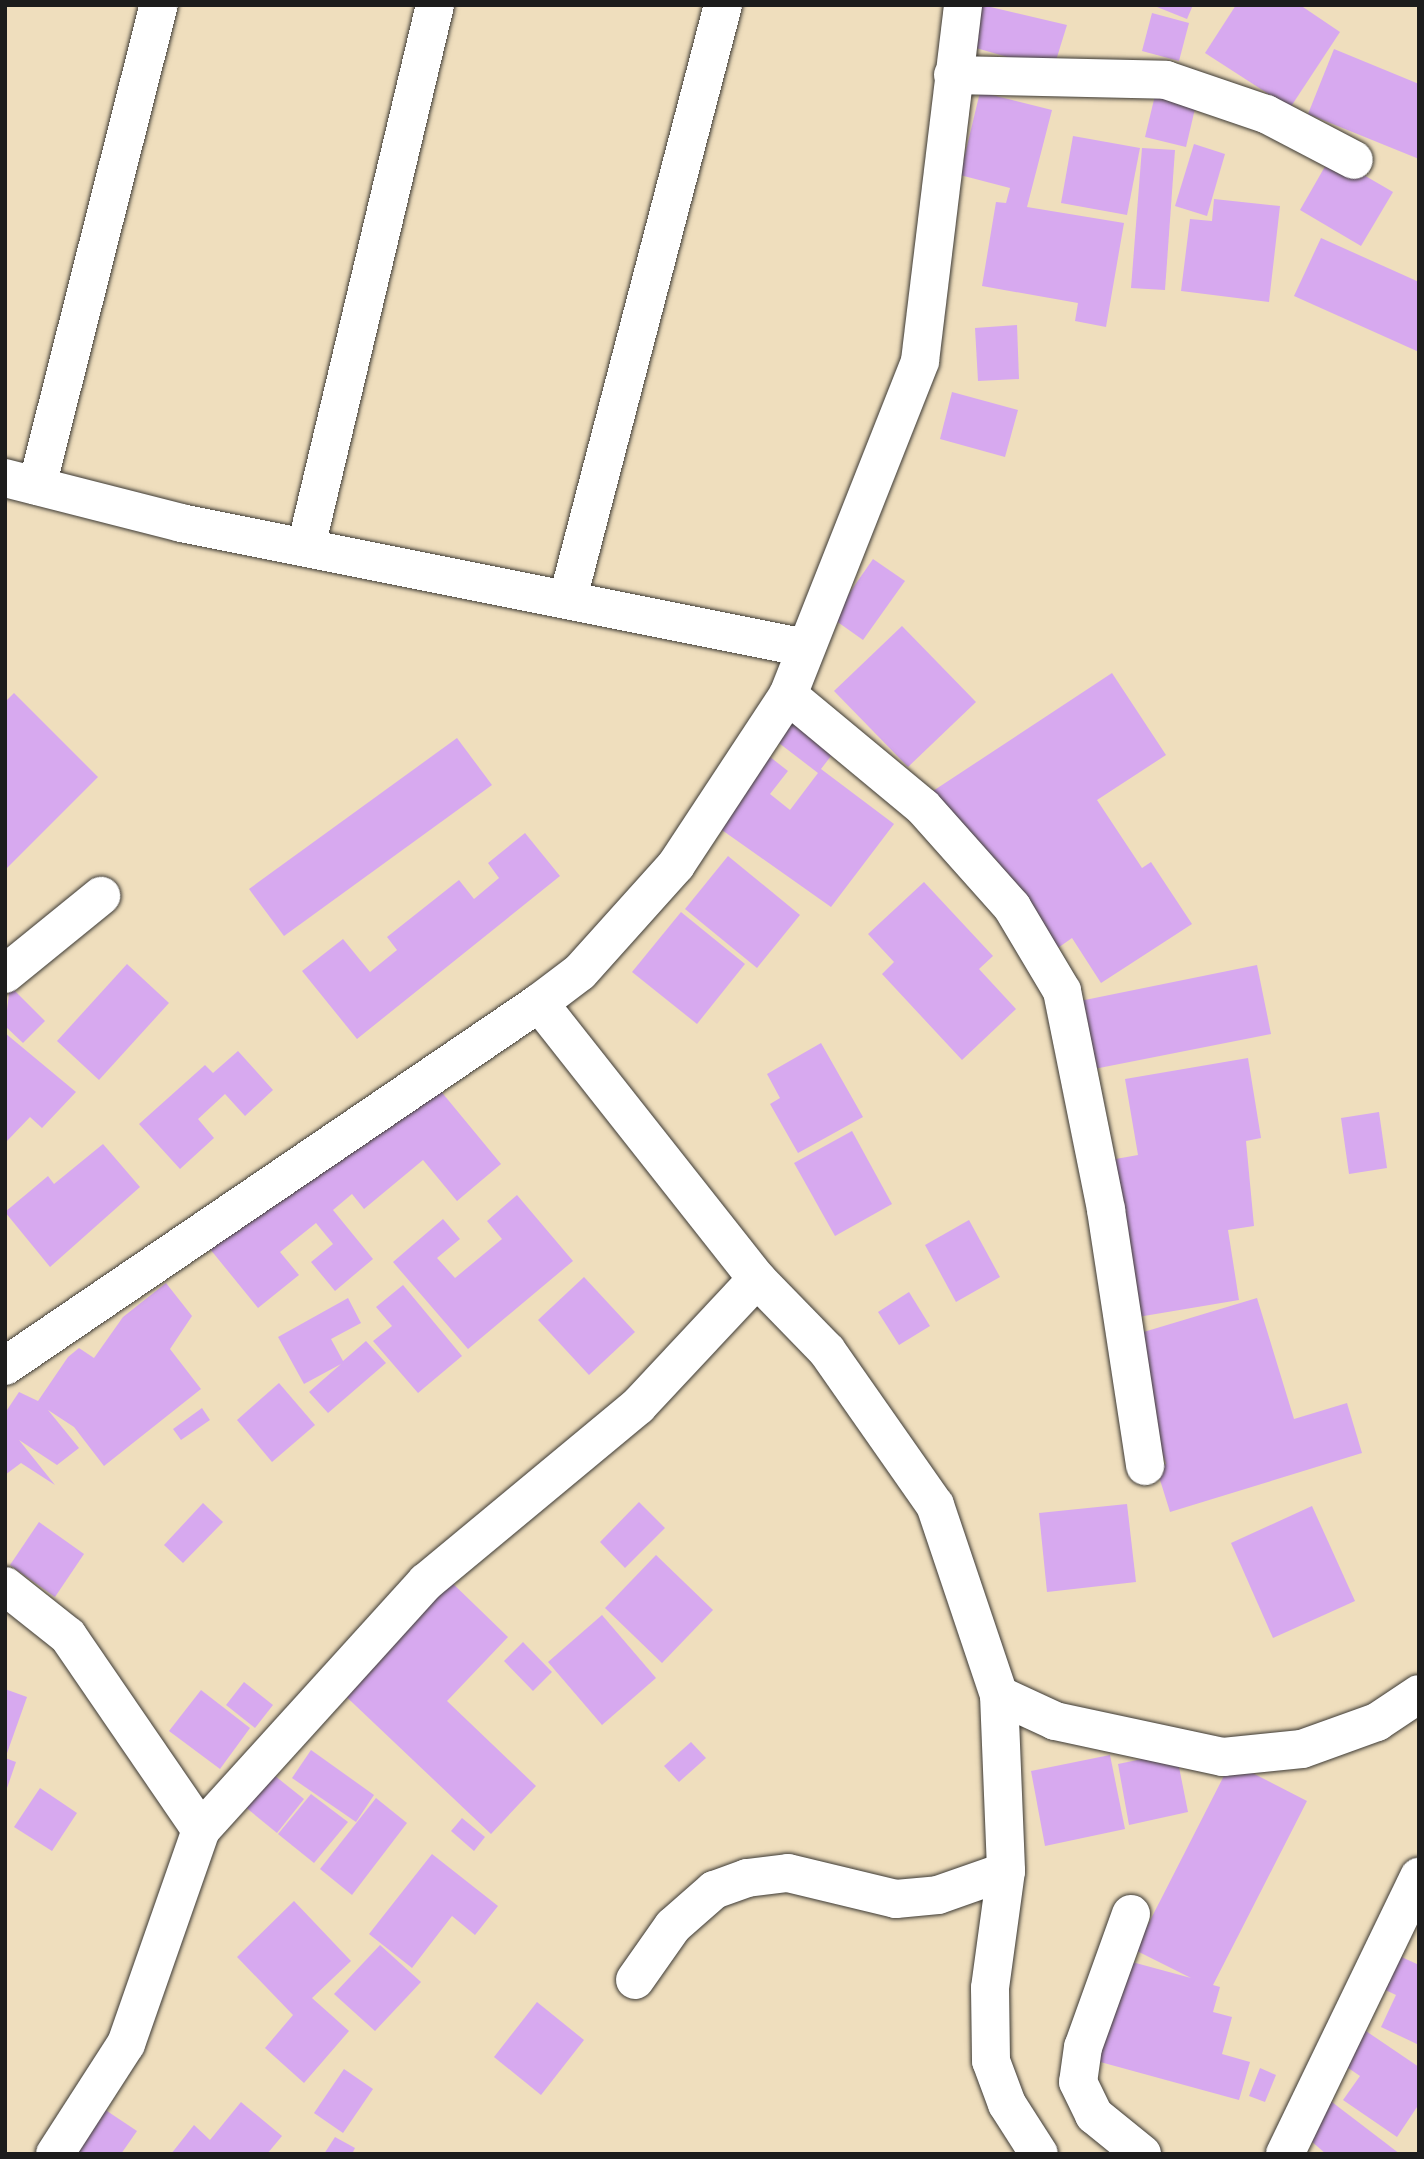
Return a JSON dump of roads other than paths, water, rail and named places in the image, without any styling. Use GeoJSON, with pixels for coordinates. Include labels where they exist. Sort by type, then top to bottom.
{"type":"FeatureCollection","features":[{"type":"Feature","properties":{"kind":"street"},"geometry":{"type":"LineString","coordinates":[[159,5],[21,482],[306,547],[568,597],[806,648]]}},
{"type":"Feature","properties":{"kind":"street"},"geometry":{"type":"LineString","coordinates":[[306,547],[435,5]]}},
{"type":"Feature","properties":{"kind":"street"},"geometry":{"type":"LineString","coordinates":[[568,597],[723,5]]}},
{"type":"Feature","properties":{"kind":"street"},"geometry":{"type":"LineString","coordinates":[[5,1366],[539,1003],[580,972],[676,865],[788,695],[920,361],[963,5]]}},
{"type":"Feature","properties":{"kind":"street"},"geometry":{"type":"LineString","coordinates":[[953,75],[1166,80],[1266,114],[1354,160]]}},
{"type":"Feature","properties":{"kind":"street"},"geometry":{"type":"LineString","coordinates":[[788,695],[923,807],[1012,907],[1062,991],[1106,1210],[1145,1466]]}},
{"type":"Feature","properties":{"kind":"street"},"geometry":{"type":"LineString","coordinates":[[5,974],[102,896]]}},
{"type":"Feature","properties":{"kind":"street"},"geometry":{"type":"LineString","coordinates":[[539,1003],[757,1279],[827,1351],[935,1504],[999,1695],[1006,1871],[990,1988],[990,2061],[1007,2104],[1039,2154]]}},
{"type":"Feature","properties":{"kind":"street"},"geometry":{"type":"LineString","coordinates":[[55,2154],[125,2044],[201,1830],[426,1583],[638,1406],[757,1279]]}},
{"type":"Feature","properties":{"kind":"street"},"geometry":{"type":"LineString","coordinates":[[5,1586],[68,1636],[124,1709],[201,1830]]}},
{"type":"Feature","properties":{"kind":"street"},"geometry":{"type":"LineString","coordinates":[[999,1695],[1055,1721],[1223,1757],[1302,1749],[1377,1722],[1419,1693]]}},
{"type":"Feature","properties":{"kind":"street"},"geometry":{"type":"LineString","coordinates":[[635,1980],[673,1926],[714,1890],[747,1878],[788,1873],[897,1899],[938,1895],[1006,1871]]}},
{"type":"Feature","properties":{"kind":"street"},"geometry":{"type":"LineString","coordinates":[[1285,2154],[1419,1877]]}},
{"type":"Feature","properties":{"kind":"street"},"geometry":{"type":"LineString","coordinates":[[1131,1914],[1083,2047],[1078,2082],[1094,2115],[1142,2154]]}}]}
